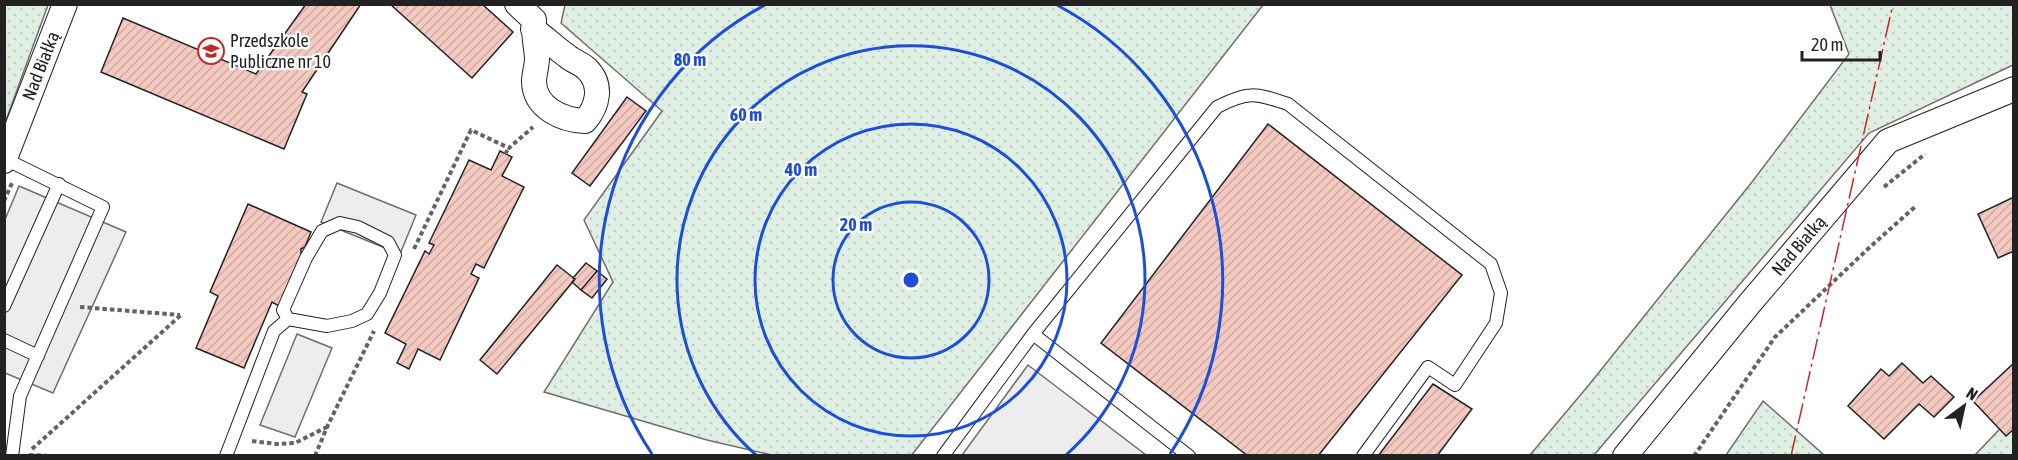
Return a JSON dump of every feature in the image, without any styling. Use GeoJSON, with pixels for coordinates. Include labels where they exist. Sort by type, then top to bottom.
{"type":"FeatureCollection","features":[{"type":"Feature","properties":{"kind":"street","name":"Nad Białką"},"geometry":{"type":"LineString","coordinates":[[5,160],[65,4]]}},
{"type":"Feature","properties":{"kind":"street"},"geometry":{"type":"LineString","coordinates":[[517,4],[534,20],[533,29],[537,57],[534,80],[535,91],[540,102],[571,120],[585,121],[597,101],[594,79],[587,69],[533,29]]}},
{"type":"Feature","properties":{"kind":"street","name":"Nad Białką"},"geometry":{"type":"LineString","coordinates":[[1625,456],[1888,141],[2013,89]]}},
{"type":"Feature","properties":{"kind":"lane"},"geometry":{"type":"LineString","coordinates":[[943,456],[1034,334],[1217,107],[1238,96],[1262,95],[1288,104],[1491,264],[1501,293],[1496,323],[1455,385],[1428,368],[1363,456]]}},
{"type":"Feature","properties":{"kind":"lane"},"geometry":{"type":"LineString","coordinates":[[5,160],[58,183],[103,207],[21,396],[12,456]]}},
{"type":"Feature","properties":{"kind":"lane"},"geometry":{"type":"LineString","coordinates":[[4,306],[58,183]]}},
{"type":"Feature","properties":{"kind":"lane"},"geometry":{"type":"LineString","coordinates":[[340,223],[358,227],[388,242],[395,255],[380,293],[367,314],[352,321],[327,326],[288,319],[283,310],[306,258],[322,231],[340,223]]}},
{"type":"Feature","properties":{"kind":"lane"},"geometry":{"type":"LineString","coordinates":[[226,456],[274,331],[288,319]]}},
{"type":"Feature","properties":{"kind":"lane"},"geometry":{"type":"LineString","coordinates":[[1034,334],[1189,456]]}},
{"type":"Feature","properties":{"kind":"lane"},"geometry":{"type":"LineString","coordinates":[[4,340],[38,356]]}},
{"type":"Feature","properties":{"kind":"path"},"geometry":{"type":"LineString","coordinates":[[505,154],[552,111]]}},
{"type":"Feature","properties":{"kind":"path"},"geometry":{"type":"LineString","coordinates":[[414,250],[471,130],[509,148]]}},
{"type":"Feature","properties":{"kind":"path"},"geometry":{"type":"LineString","coordinates":[[1694,456],[1775,337],[1916,206]]}},
{"type":"Feature","properties":{"kind":"path"},"geometry":{"type":"LineString","coordinates":[[25,456],[181,315],[60,305]]}},
{"type":"Feature","properties":{"kind":"path"},"geometry":{"type":"LineString","coordinates":[[315,456],[378,323]]}},
{"type":"Feature","properties":{"kind":"path"},"geometry":{"type":"LineString","coordinates":[[233,438],[277,444],[295,442],[327,428]]}},
{"type":"Feature","properties":{"kind":"green space"},"geometry":{"type":"Polygon","coordinates":[[[565,4],[1263,5],[911,456],[772,455],[707,440],[544,392],[613,282],[584,220],[662,111],[561,23],[565,4]]]}},
{"type":"Feature","properties":{"kind":"green space"},"geometry":{"type":"Polygon","coordinates":[[[4,5],[48,5],[5,123],[4,5]]]}},
{"type":"Feature","properties":{"kind":"green space"},"geometry":{"type":"Polygon","coordinates":[[[1830,5],[2013,5],[2013,65],[1869,133],[1594,455],[1530,455],[1752,182],[1849,54],[1830,5]]]}},
{"type":"Feature","properties":{"kind":"green space"},"geometry":{"type":"Polygon","coordinates":[[[1763,401],[1824,455],[1726,455],[1763,401]]]}},
{"type":"Feature","properties":{"kind":"green space"},"geometry":{"type":"Polygon","coordinates":[[[2013,415],[2013,455],[1975,455],[2013,415]]]}},
{"type":"Feature","properties":{"kind":"shaded area"},"geometry":{"type":"Polygon","coordinates":[[[337,183],[416,215],[400,254],[321,222],[337,183]]]}},
{"type":"Feature","properties":{"kind":"shaded area"},"geometry":{"type":"Polygon","coordinates":[[[19,186],[126,232],[53,393],[5,373],[4,222],[19,186]]]}},
{"type":"Feature","properties":{"kind":"shaded area"},"geometry":{"type":"Polygon","coordinates":[[[297,334],[332,348],[295,437],[260,425],[297,334]]]}},
{"type":"Feature","properties":{"kind":"shaded area"},"geometry":{"type":"Polygon","coordinates":[[[1028,365],[1146,455],[962,455],[1028,365]]]}},
{"type":"Feature","properties":{"kind":"building"},"geometry":{"type":"Polygon","coordinates":[[[306,4],[361,4],[302,92],[307,94],[284,149],[101,72],[123,18],[256,74],[306,4]]]}},
{"type":"Feature","properties":{"kind":"building"},"geometry":{"type":"Polygon","coordinates":[[[390,4],[482,4],[513,32],[472,78],[390,4]]]}},
{"type":"Feature","properties":{"kind":"building"},"geometry":{"type":"Polygon","coordinates":[[[627,97],[646,111],[590,186],[572,173],[627,97]]]}},
{"type":"Feature","properties":{"kind":"building"},"geometry":{"type":"Polygon","coordinates":[[[1268,124],[1462,275],[1318,456],[1248,456],[1101,343],[1268,124]]]}},
{"type":"Feature","properties":{"kind":"building"},"geometry":{"type":"Polygon","coordinates":[[[500,151],[512,157],[502,176],[524,187],[484,268],[476,264],[471,274],[479,278],[440,360],[418,349],[409,369],[397,363],[406,344],[385,333],[425,251],[429,254],[434,245],[429,243],[469,160],[491,170],[500,151]]]}},
{"type":"Feature","properties":{"kind":"building"},"geometry":{"type":"Polygon","coordinates":[[[2014,197],[2014,251],[1998,258],[1978,214],[2014,197]]]}},
{"type":"Feature","properties":{"kind":"building"},"geometry":{"type":"Polygon","coordinates":[[[248,204],[311,232],[305,247],[301,249],[301,255],[279,306],[272,302],[244,368],[196,348],[218,296],[210,292],[248,204]]]}},
{"type":"Feature","properties":{"kind":"building"},"geometry":{"type":"Polygon","coordinates":[[[586,263],[597,271],[581,290],[572,282],[586,263]]]}},
{"type":"Feature","properties":{"kind":"building"},"geometry":{"type":"Polygon","coordinates":[[[557,265],[575,279],[497,374],[480,360],[557,265]]]}},
{"type":"Feature","properties":{"kind":"building"},"geometry":{"type":"Polygon","coordinates":[[[597,271],[607,279],[592,298],[581,290],[597,271]]]}},
{"type":"Feature","properties":{"kind":"building"},"geometry":{"type":"Polygon","coordinates":[[[1902,363],[1923,383],[1931,376],[1954,397],[1934,417],[1919,404],[1884,439],[1848,406],[1881,369],[1889,376],[1902,363]]]}},
{"type":"Feature","properties":{"kind":"building"},"geometry":{"type":"Polygon","coordinates":[[[2014,363],[2014,429],[2006,436],[1973,401],[2014,363]]]}},
{"type":"Feature","properties":{"kind":"building"},"geometry":{"type":"Polygon","coordinates":[[[1433,384],[1472,409],[1437,456],[1378,456],[1433,384]]]}},
{"type":"Feature","properties":{"kind":"power"},"geometry":{"type":"LineString","coordinates":[[1791,456],[1893,4]]}},
{"type":"Feature","properties":{"kind":"place","name":"Przedszkole Publiczne nr 10"},"geometry":{"type":"Point","coordinates":[211,51]}}]}
